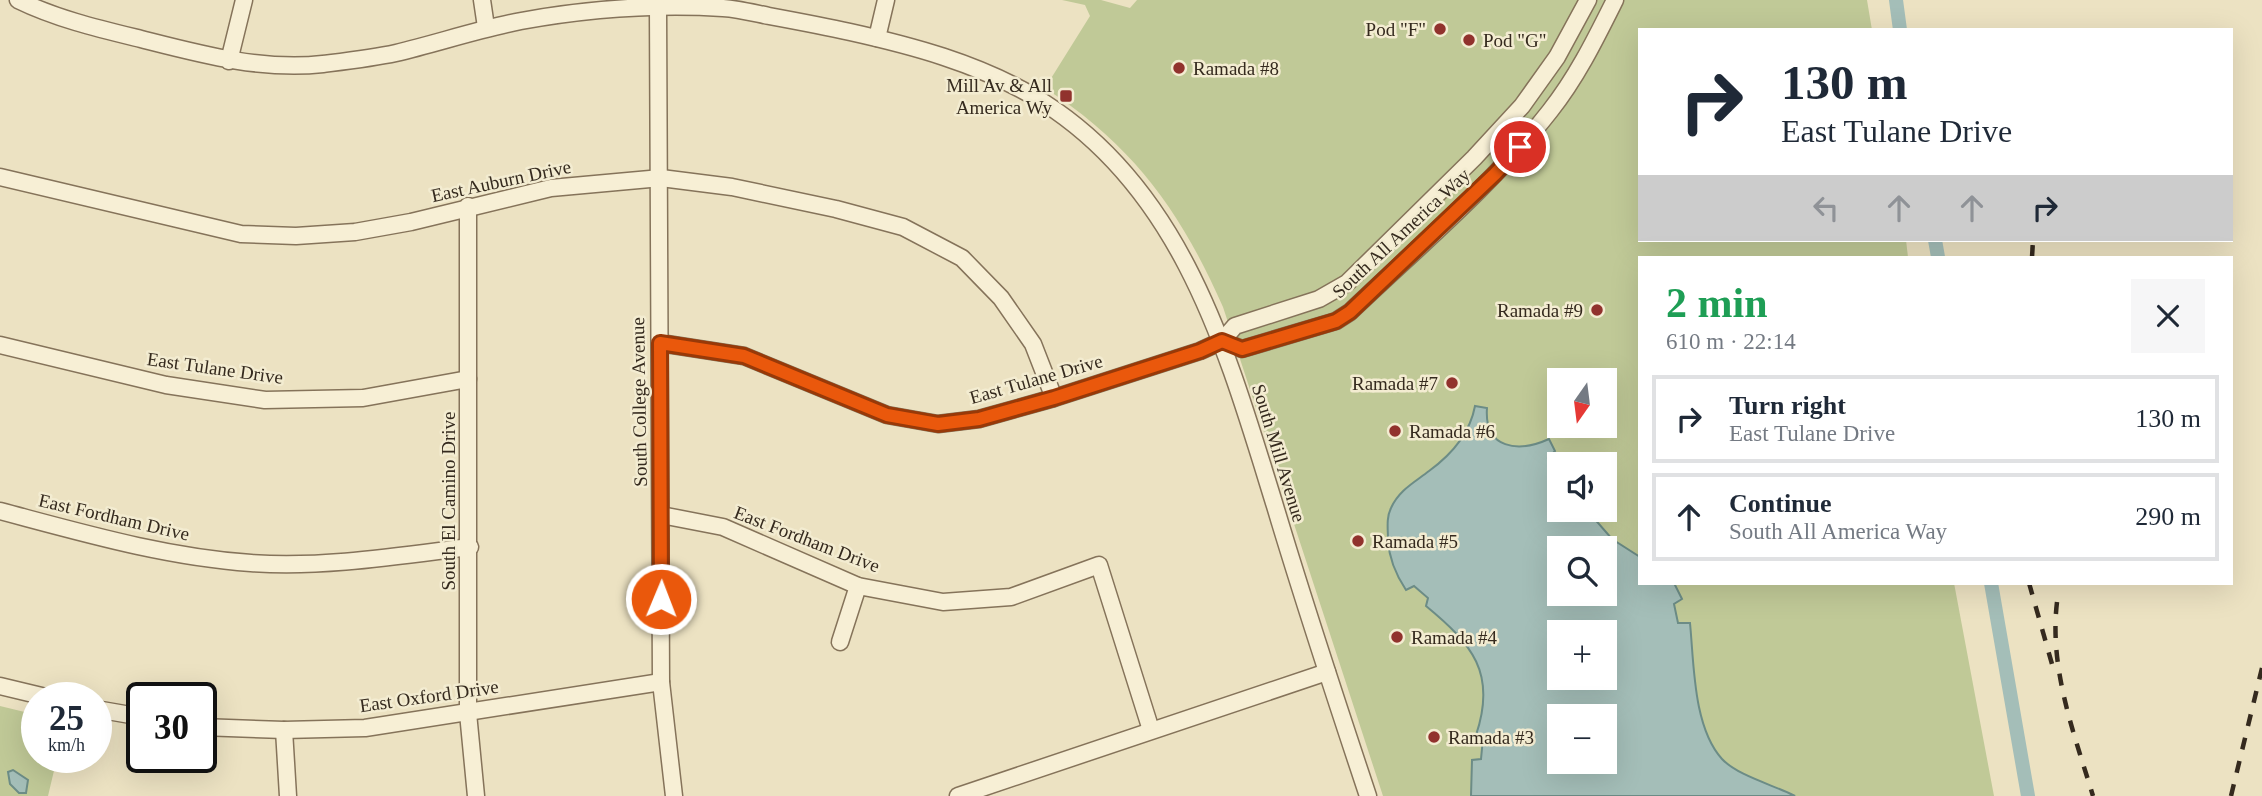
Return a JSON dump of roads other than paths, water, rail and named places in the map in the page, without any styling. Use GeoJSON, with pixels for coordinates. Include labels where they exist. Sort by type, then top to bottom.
{"type":"FeatureCollection","features":[{"type":"Feature","properties":{"kind":"street","name":"South Mill Avenue"},"geometry":{"type":"LineString","coordinates":[[19,0],[39,10],[98,28],[229,61],[318,65],[392,54],[486,27],[571,12],[726,8],[877,38],[960,61],[1010,84],[1058,113],[1101,148],[1129,178],[1167,230],[1195,281],[1222,341],[1368,796]]}},
{"type":"Feature","properties":{"kind":"street"},"geometry":{"type":"LineString","coordinates":[[229,61],[244,0]]}},
{"type":"Feature","properties":{"kind":"street"},"geometry":{"type":"LineString","coordinates":[[482,0],[486,27]]}},
{"type":"Feature","properties":{"kind":"street"},"geometry":{"type":"LineString","coordinates":[[877,38],[886,0]]}},
{"type":"Feature","properties":{"kind":"street","name":"South All America Way"},"geometry":{"type":"LineString","coordinates":[[1588,0],[1557,57],[1522,106],[1474,158],[1347,283],[1319,299],[1235,326],[1222,341],[1242,349],[1336,321],[1350,312],[1495,174],[1542,121],[1572,79],[1615,0]]}},
{"type":"Feature","properties":{"kind":"street","name":"South College Avenue"},"geometry":{"type":"LineString","coordinates":[[659,8],[662,682],[674,796]]}},
{"type":"Feature","properties":{"kind":"street"},"geometry":{"type":"LineString","coordinates":[[1522,106],[1542,121]]}},
{"type":"Feature","properties":{"kind":"street","name":"East Auburn Drive"},"geometry":{"type":"LineString","coordinates":[[0,177],[241,234],[296,236],[355,232],[411,222],[551,188],[661,178],[732,187],[836,209],[903,227],[962,258],[1001,298],[1032,344],[1054,398]]}},
{"type":"Feature","properties":{"kind":"street","name":"South El Camino Drive"},"geometry":{"type":"LineString","coordinates":[[468,206],[468,713],[476,796]]}},
{"type":"Feature","properties":{"kind":"street"},"geometry":{"type":"LineString","coordinates":[[1272,313],[1280,337]]}},
{"type":"Feature","properties":{"kind":"street","name":"East Tulane Drive"},"geometry":{"type":"LineString","coordinates":[[660,343],[744,356],[887,415],[938,424],[979,419],[1054,398],[1200,351],[1222,341]]}},
{"type":"Feature","properties":{"kind":"street","name":"East Tulane Drive"},"geometry":{"type":"LineString","coordinates":[[0,345],[166,385],[265,400],[363,398],[468,379]]}},
{"type":"Feature","properties":{"kind":"street","name":"East Fordham Drive"},"geometry":{"type":"LineString","coordinates":[[0,512],[166,554],[253,564],[341,562],[470,547]]}},
{"type":"Feature","properties":{"kind":"street","name":"East Fordham Drive"},"geometry":{"type":"LineString","coordinates":[[662,515],[723,527],[858,586],[943,602],[1011,597],[1099,565],[1151,730]]}},
{"type":"Feature","properties":{"kind":"street"},"geometry":{"type":"LineString","coordinates":[[840,642],[858,586]]}},
{"type":"Feature","properties":{"kind":"street"},"geometry":{"type":"LineString","coordinates":[[958,796],[1327,672]]}},
{"type":"Feature","properties":{"kind":"street","name":"East Oxford Drive"},"geometry":{"type":"LineString","coordinates":[[217,728],[285,730],[365,728],[662,682]]}},
{"type":"Feature","properties":{"kind":"street"},"geometry":{"type":"LineString","coordinates":[[0,686],[21,691]]}},
{"type":"Feature","properties":{"kind":"street"},"geometry":{"type":"LineString","coordinates":[[285,730],[288,796]]}},
{"type":"Feature","properties":{"kind":"water"},"geometry":{"type":"Polygon","coordinates":[[[1475,406],[1487,408],[1491,432],[1497,440],[1505,444],[1526,446],[1549,439],[1555,451],[1547,452],[1547,522],[1597,522],[1609,536],[1547,536],[1547,606],[1617,606],[1617,542],[1638,556],[1638,585],[1675,585],[1682,599],[1674,604],[1678,623],[1690,623],[1700,712],[1712,746],[1722,759],[1737,770],[1795,796],[1471,796],[1472,760],[1481,759],[1483,738],[1476,735],[1484,694],[1482,677],[1468,647],[1426,606],[1428,598],[1414,586],[1406,590],[1394,566],[1388,540],[1389,512],[1398,496],[1452,451],[1464,434],[1475,406]]]}},
{"type":"Feature","properties":{"kind":"water"},"geometry":{"type":"Polygon","coordinates":[[[13,770],[28,780],[26,793],[19,793],[10,784],[8,772],[13,770]]]}},
{"type":"Feature","properties":{"kind":"waterway"},"geometry":{"type":"LineString","coordinates":[[1896,0],[1900,28]]}},
{"type":"Feature","properties":{"kind":"waterway"},"geometry":{"type":"LineString","coordinates":[[1935,242],[1938,256]]}},
{"type":"Feature","properties":{"kind":"waterway"},"geometry":{"type":"LineString","coordinates":[[1991,585],[2028,796]]}},
{"type":"Feature","properties":{"kind":"railway"},"geometry":{"type":"LineString","coordinates":[[2032,256],[2033,242]]}},
{"type":"Feature","properties":{"kind":"railway"},"geometry":{"type":"LineString","coordinates":[[2030,585],[2052,664]]}},
{"type":"Feature","properties":{"kind":"railway"},"geometry":{"type":"LineString","coordinates":[[2057,602],[2055,627],[2060,676],[2071,725],[2093,796]]}},
{"type":"Feature","properties":{"kind":"railway"},"geometry":{"type":"LineString","coordinates":[[2231,796],[2262,668]]}},
{"type":"Feature","properties":{"kind":"place","name":"Pod \"F\""},"geometry":{"type":"Point","coordinates":[1440,29]}},
{"type":"Feature","properties":{"kind":"place","name":"Pod \"G\""},"geometry":{"type":"Point","coordinates":[1469,40]}},
{"type":"Feature","properties":{"kind":"place","name":"Ramada #8"},"geometry":{"type":"Point","coordinates":[1179,68]}},
{"type":"Feature","properties":{"kind":"place","name":"Mill Av & All America Wy"},"geometry":{"type":"Point","coordinates":[1066,96]}},
{"type":"Feature","properties":{"kind":"place","name":"Ramada #9"},"geometry":{"type":"Point","coordinates":[1597,310]}},
{"type":"Feature","properties":{"kind":"place","name":"Ramada #7"},"geometry":{"type":"Point","coordinates":[1452,383]}},
{"type":"Feature","properties":{"kind":"place","name":"Ramada #6"},"geometry":{"type":"Point","coordinates":[1395,431]}},
{"type":"Feature","properties":{"kind":"place","name":"Ramada #5"},"geometry":{"type":"Point","coordinates":[1358,541]}},
{"type":"Feature","properties":{"kind":"place","name":"Ramada #4"},"geometry":{"type":"Point","coordinates":[1397,637]}},
{"type":"Feature","properties":{"kind":"place","name":"Ramada #3"},"geometry":{"type":"Point","coordinates":[1434,737]}}]}
